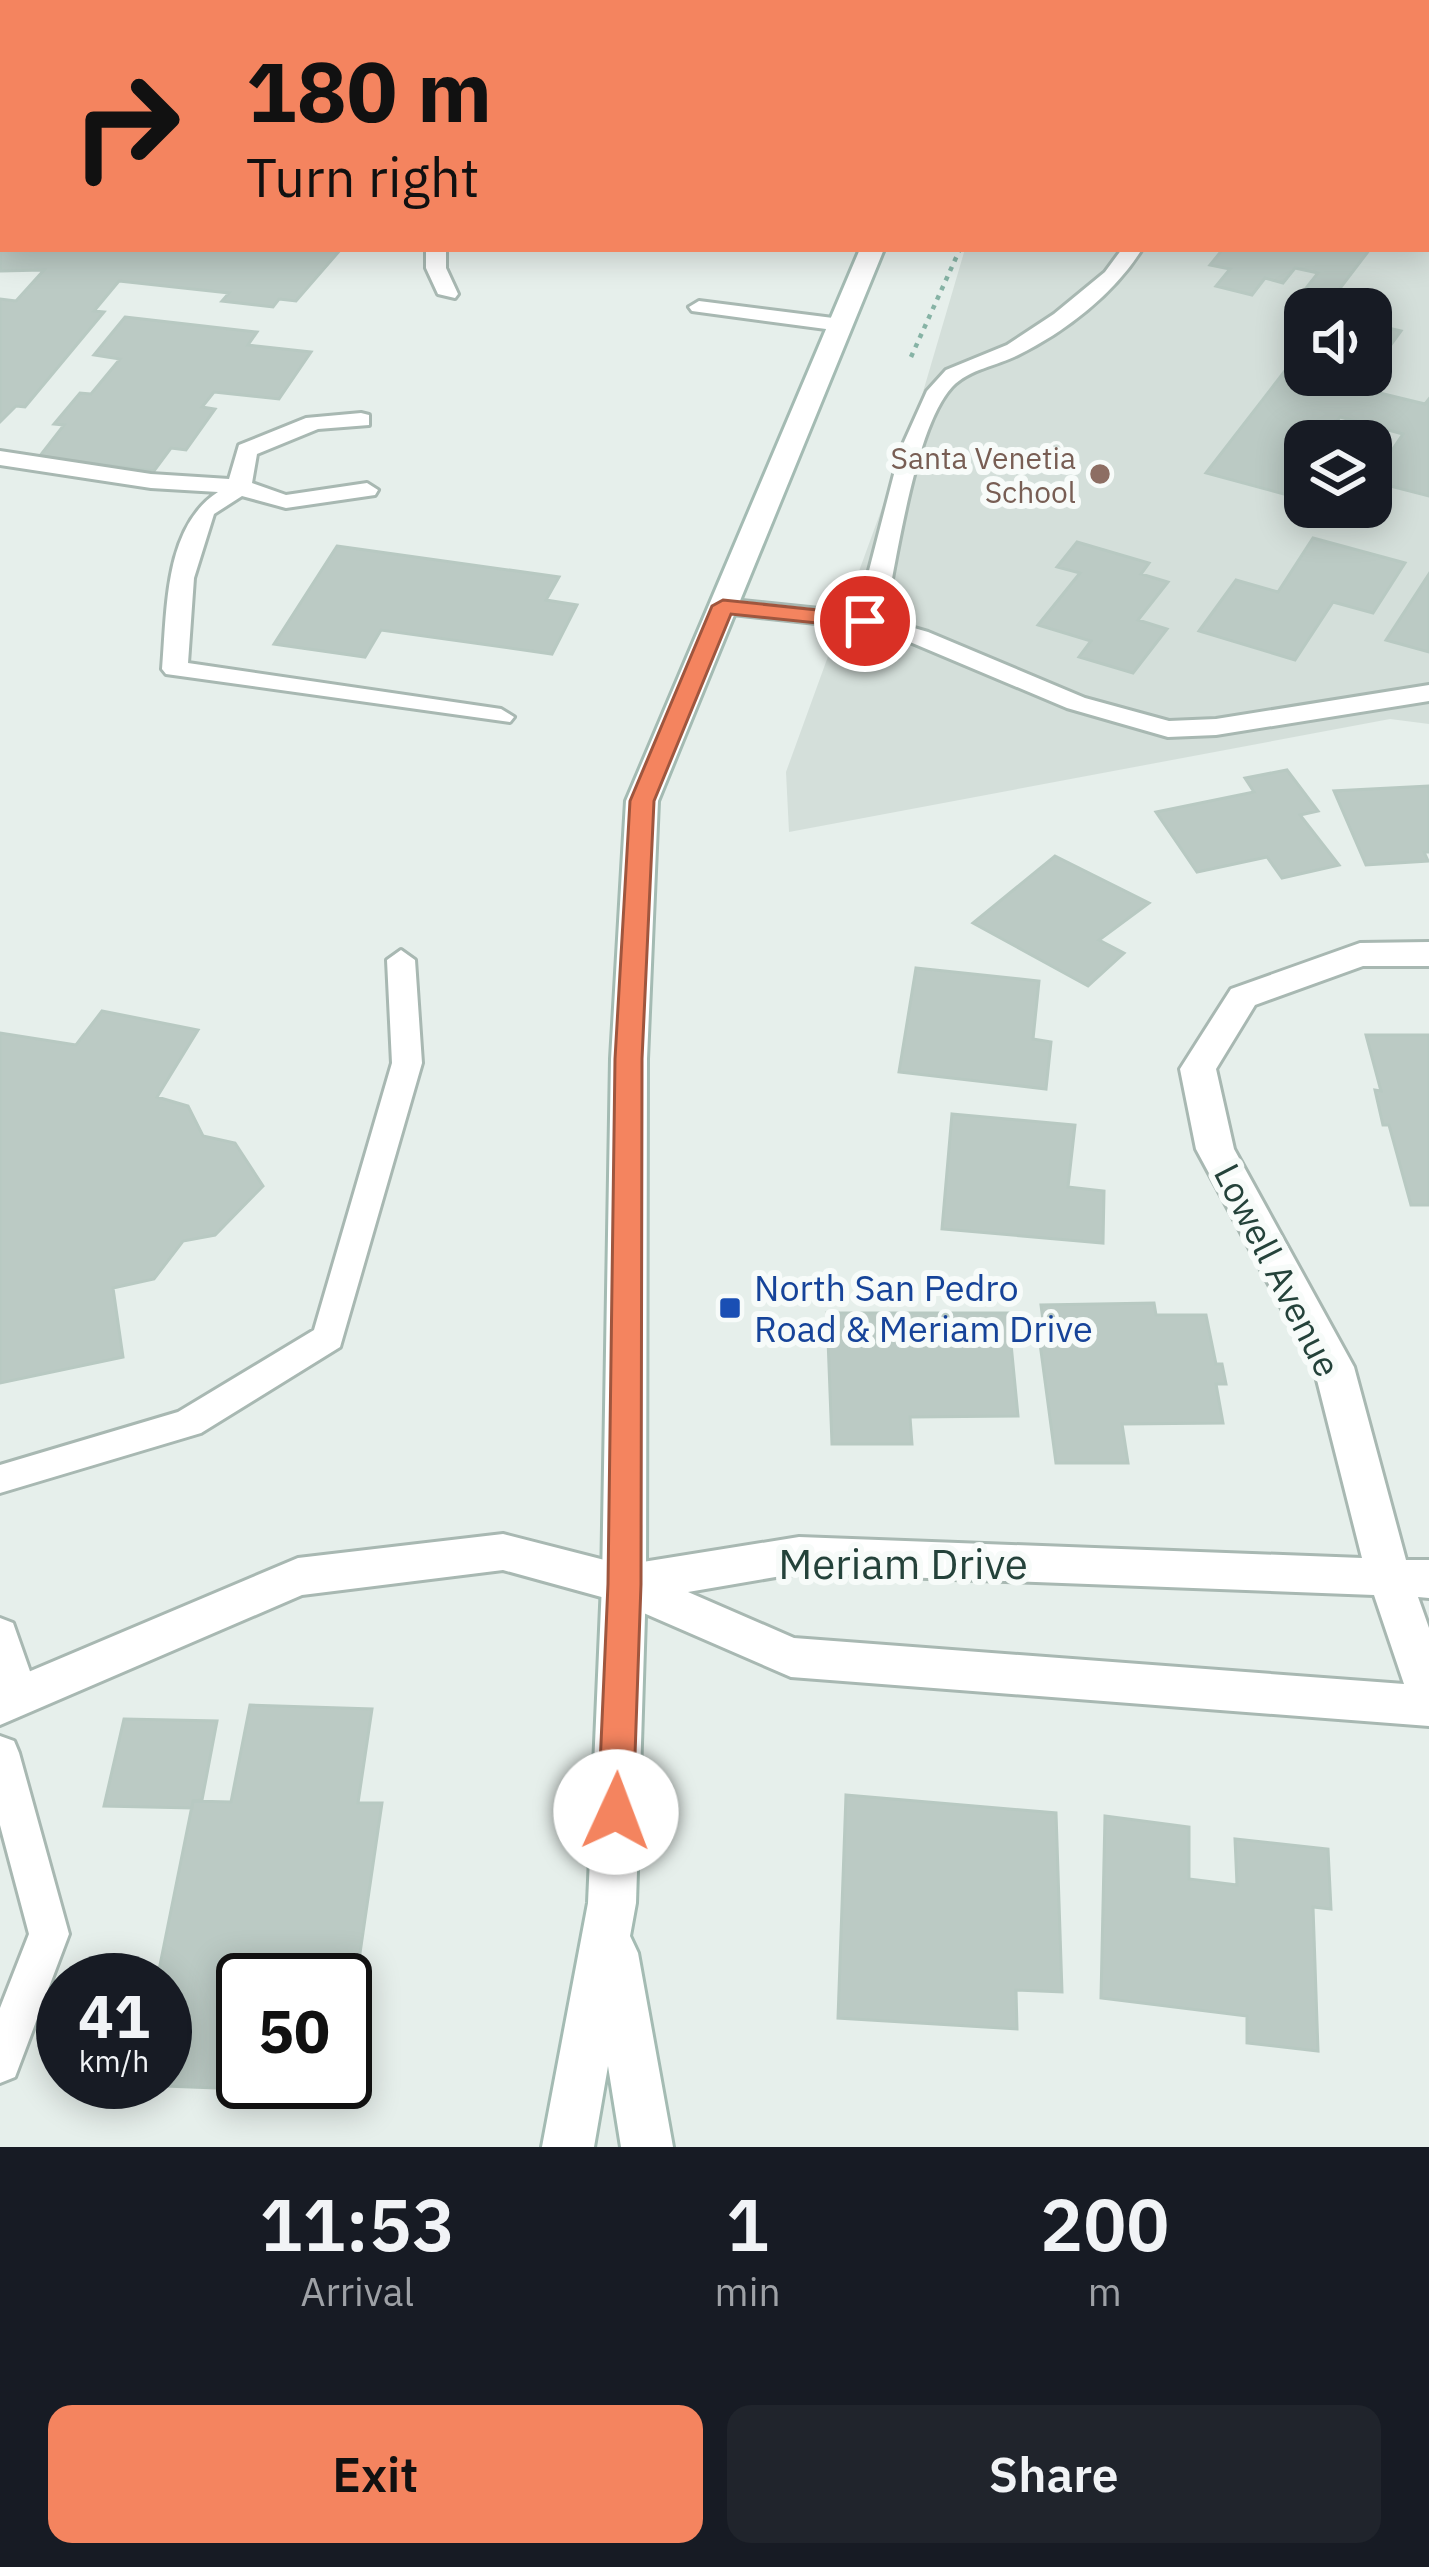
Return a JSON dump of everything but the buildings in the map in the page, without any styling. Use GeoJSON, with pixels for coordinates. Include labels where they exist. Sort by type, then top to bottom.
{"type":"FeatureCollection","features":[{"type":"Feature","properties":{"kind":"main road"},"geometry":{"type":"LineString","coordinates":[[568,2147],[610,1932],[625,1584],[628,1059],[642,801],[871,252]]}},
{"type":"Feature","properties":{"kind":"main road","name":"Lowell Avenue"},"geometry":{"type":"LineString","coordinates":[[1429,955],[1360,955],[1243,997],[1198,1069],[1215,1149],[1334,1367],[1409,1578],[1429,1690]]}},
{"type":"Feature","properties":{"kind":"main road"},"geometry":{"type":"LineString","coordinates":[[10,1701],[298,1577],[503,1552],[625,1584],[791,1658],[1429,1706]]}},
{"type":"Feature","properties":{"kind":"main road","name":"Meriam Drive"},"geometry":{"type":"LineString","coordinates":[[625,1584],[799,1555],[1409,1578]]}},
{"type":"Feature","properties":{"kind":"main road"},"geometry":{"type":"LineString","coordinates":[[610,1932],[647,2147]]}},
{"type":"Feature","properties":{"kind":"lane"},"geometry":{"type":"LineString","coordinates":[[436,252],[436,268],[448,295]]}},
{"type":"Feature","properties":{"kind":"lane"},"geometry":{"type":"LineString","coordinates":[[865,621],[875,605],[924,421],[947,379],[1018,347],[1103,284],[1130,252]]}},
{"type":"Feature","properties":{"kind":"lane"},"geometry":{"type":"LineString","coordinates":[[699,307],[841,325]]}},
{"type":"Feature","properties":{"kind":"lane"},"geometry":{"type":"LineString","coordinates":[[241,486],[239,468],[248,450],[314,423],[361,420]]}},
{"type":"Feature","properties":{"kind":"lane"},"geometry":{"type":"LineString","coordinates":[[0,458],[151,481],[241,486],[267,500],[289,502],[367,490]]}},
{"type":"Feature","properties":{"kind":"lane"},"geometry":{"type":"LineString","coordinates":[[241,486],[204,511],[182,578],[175,669],[501,717]]}},
{"type":"Feature","properties":{"kind":"lane"},"geometry":{"type":"LineString","coordinates":[[723,606],[865,621],[919,638],[1076,703],[1168,729],[1216,727],[1429,693]]}},
{"type":"Feature","properties":{"kind":"lane"},"geometry":{"type":"LineString","coordinates":[[0,1479],[189,1424],[328,1338],[407,1064],[400,960]]}},
{"type":"Feature","properties":{"kind":"lane"},"geometry":{"type":"LineString","coordinates":[[0,1634],[10,1701]]}},
{"type":"Feature","properties":{"kind":"lane"},"geometry":{"type":"LineString","coordinates":[[0,1753],[50,1934],[0,2062]]}},
{"type":"Feature","properties":{"kind":"shaded area","name":"Santa Venetia School"},"geometry":{"type":"Polygon","coordinates":[[[964,252],[1429,252],[1429,724],[1390,719],[789,832],[786,772],[918,409],[964,252]]]}},
{"type":"Feature","properties":{"kind":"place","name":"Santa Venetia School"},"geometry":{"type":"Point","coordinates":[1100,474]}},
{"type":"Feature","properties":{"kind":"place","name":"North San Pedro Road & Meriam Drive"},"geometry":{"type":"Point","coordinates":[730,1308]}},
{"type":"Feature","properties":{"kind":"route"},"geometry":{"type":"LineString","coordinates":[[616,1812],[625,1584],[628,1059],[642,801],[723,606],[865,621]]}}]}
